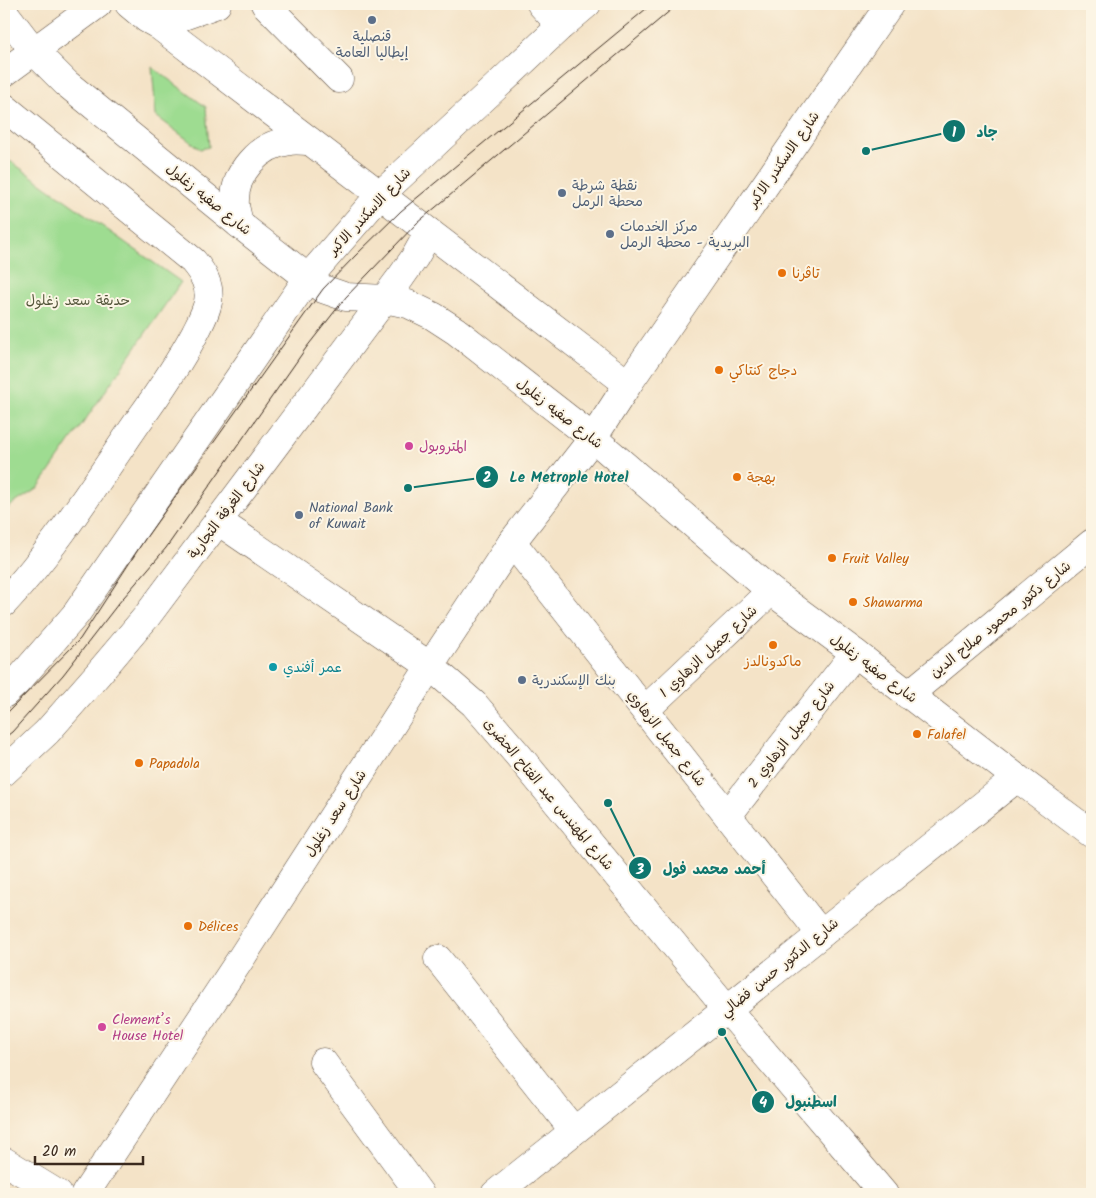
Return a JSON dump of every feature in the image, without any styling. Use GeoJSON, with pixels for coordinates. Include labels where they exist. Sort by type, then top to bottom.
{"type":"FeatureCollection","features":[{"type":"Feature","properties":{"kind":"main road"},"geometry":{"type":"LineString","coordinates":[[4,73],[98,4]]}},
{"type":"Feature","properties":{"kind":"main road"},"geometry":{"type":"LineString","coordinates":[[129,4],[628,384]]}},
{"type":"Feature","properties":{"kind":"main road"},"geometry":{"type":"LineString","coordinates":[[158,25],[218,4]]}},
{"type":"Feature","properties":{"kind":"main road"},"geometry":{"type":"LineString","coordinates":[[265,4],[339,79]]}},
{"type":"Feature","properties":{"kind":"main road"},"geometry":{"type":"LineString","coordinates":[[541,4],[561,26]]}},
{"type":"Feature","properties":{"kind":"main road","name":"شارع الاسكندر الاكبر"},"geometry":{"type":"LineString","coordinates":[[308,278],[380,195],[587,4]]}},
{"type":"Feature","properties":{"kind":"main road","name":"شارع الاسكندر الاكبر"},"geometry":{"type":"LineString","coordinates":[[592,438],[890,4]]}},
{"type":"Feature","properties":{"kind":"main road","name":"شارع صفيه زغلول"},"geometry":{"type":"LineString","coordinates":[[4,12],[34,51],[66,82],[308,278],[323,289],[346,297],[385,299],[408,304],[433,316],[456,332],[592,438],[771,591],[1092,834]]}},
{"type":"Feature","properties":{"kind":"main road"},"geometry":{"type":"LineString","coordinates":[[4,107],[193,261],[202,272],[207,285],[208,300],[205,314],[166,383],[50,548],[4,603]]}},
{"type":"Feature","properties":{"kind":"main road"},"geometry":{"type":"LineString","coordinates":[[239,224],[235,205],[237,187],[244,169],[256,155],[272,145],[291,140],[310,142]]}},
{"type":"Feature","properties":{"kind":"main road","name":"شارع الغرفة التجارية"},"geometry":{"type":"LineString","coordinates":[[4,772],[46,732],[147,616],[385,299],[415,257],[429,232]]}},
{"type":"Feature","properties":{"kind":"main road"},"geometry":{"type":"LineString","coordinates":[[4,694],[16,683],[76,614],[308,278]]}},
{"type":"Feature","properties":{"kind":"main road","name":"شارع سعد زغلول"},"geometry":{"type":"LineString","coordinates":[[84,1194],[512,542],[592,438]]}},
{"type":"Feature","properties":{"kind":"main road","name":"شارع المهندس عبد الفتاح الحضرى"},"geometry":{"type":"LineString","coordinates":[[218,521],[430,666],[474,704],[727,1009],[884,1194]]}},
{"type":"Feature","properties":{"kind":"main road","name":"شارع جميل الزهاوي"},"geometry":{"type":"LineString","coordinates":[[512,542],[821,934]]}},
{"type":"Feature","properties":{"kind":"main road","name":"شارع دكتور محمود صلاح الدين"},"geometry":{"type":"LineString","coordinates":[[908,695],[1092,543]]}},
{"type":"Feature","properties":{"kind":"main road","name":"شارع جميل الزهاوي 1"},"geometry":{"type":"LineString","coordinates":[[645,710],[771,591]]}},
{"type":"Feature","properties":{"kind":"main road","name":"شارع جميل الزهاوي 2"},"geometry":{"type":"LineString","coordinates":[[728,815],[855,653]]}},
{"type":"Feature","properties":{"kind":"main road","name":"شارع الدكتور حسن فضالي"},"geometry":{"type":"LineString","coordinates":[[494,1194],[1017,778]]}},
{"type":"Feature","properties":{"kind":"main road"},"geometry":{"type":"LineString","coordinates":[[438,959],[574,1131]]}},
{"type":"Feature","properties":{"kind":"main road"},"geometry":{"type":"LineString","coordinates":[[323,1062],[420,1194]]}},
{"type":"Feature","properties":{"kind":"main road"},"geometry":{"type":"LineString","coordinates":[[4,1161],[58,1194]]}},
{"type":"Feature","properties":{"kind":"green space"},"geometry":{"type":"Polygon","coordinates":[[[152,67],[206,107],[209,147],[200,149],[156,116],[152,67]]]}},
{"type":"Feature","properties":{"kind":"green space","name":"حديقة سعد زغلول"},"geometry":{"type":"Polygon","coordinates":[[[4,158],[181,282],[38,488],[4,510],[4,158]]]}},
{"type":"Feature","properties":{"kind":"tram line"},"geometry":{"type":"LineString","coordinates":[[4,716],[80,639],[145,539],[323,289],[401,211],[652,4]]}},
{"type":"Feature","properties":{"kind":"tram line"},"geometry":{"type":"LineString","coordinates":[[4,738],[12,732],[63,675],[118,604],[166,548],[306,348],[346,297],[417,223],[678,4]]}},
{"type":"Feature","properties":{"kind":"place","name":"قنصلية إيطاليا العامة"},"geometry":{"type":"Point","coordinates":[372,20]}},
{"type":"Feature","properties":{"kind":"place","name":"جاد"},"geometry":{"type":"Point","coordinates":[866,151]}},
{"type":"Feature","properties":{"kind":"place","name":"نقطة شرطة محطة الرمل"},"geometry":{"type":"Point","coordinates":[562,193]}},
{"type":"Feature","properties":{"kind":"place","name":"مركز الخدمات البريدية - محطة الرمل"},"geometry":{"type":"Point","coordinates":[610,234]}},
{"type":"Feature","properties":{"kind":"place","name":"تاڤرنا"},"geometry":{"type":"Point","coordinates":[782,273]}},
{"type":"Feature","properties":{"kind":"place","name":"دجاج كنتاكي"},"geometry":{"type":"Point","coordinates":[719,370]}},
{"type":"Feature","properties":{"kind":"place","name":"المتروبول"},"geometry":{"type":"Point","coordinates":[409,446]}},
{"type":"Feature","properties":{"kind":"place","name":"بهجة"},"geometry":{"type":"Point","coordinates":[737,477]}},
{"type":"Feature","properties":{"kind":"place","name":"Le Metrople Hotel"},"geometry":{"type":"Point","coordinates":[408,488]}},
{"type":"Feature","properties":{"kind":"place","name":"National Bank of Kuwait"},"geometry":{"type":"Point","coordinates":[299,515]}},
{"type":"Feature","properties":{"kind":"place","name":"Fruit Valley"},"geometry":{"type":"Point","coordinates":[832,558]}},
{"type":"Feature","properties":{"kind":"place","name":"Shawarma"},"geometry":{"type":"Point","coordinates":[853,602]}},
{"type":"Feature","properties":{"kind":"place","name":"ماكدونالدز"},"geometry":{"type":"Point","coordinates":[773,645]}},
{"type":"Feature","properties":{"kind":"place","name":"عمر أفندي"},"geometry":{"type":"Point","coordinates":[273,667]}},
{"type":"Feature","properties":{"kind":"place","name":"بنك الإسكندرية"},"geometry":{"type":"Point","coordinates":[522,680]}},
{"type":"Feature","properties":{"kind":"place","name":"Falafel"},"geometry":{"type":"Point","coordinates":[917,734]}},
{"type":"Feature","properties":{"kind":"place","name":"Papadola"},"geometry":{"type":"Point","coordinates":[139,763]}},
{"type":"Feature","properties":{"kind":"place","name":"أحمد محمد فول"},"geometry":{"type":"Point","coordinates":[608,803]}},
{"type":"Feature","properties":{"kind":"place","name":"Délices"},"geometry":{"type":"Point","coordinates":[188,926]}},
{"type":"Feature","properties":{"kind":"place","name":"Clement’s House Hotel"},"geometry":{"type":"Point","coordinates":[102,1027]}},
{"type":"Feature","properties":{"kind":"place","name":"اسطنبول"},"geometry":{"type":"Point","coordinates":[722,1032]}}]}
